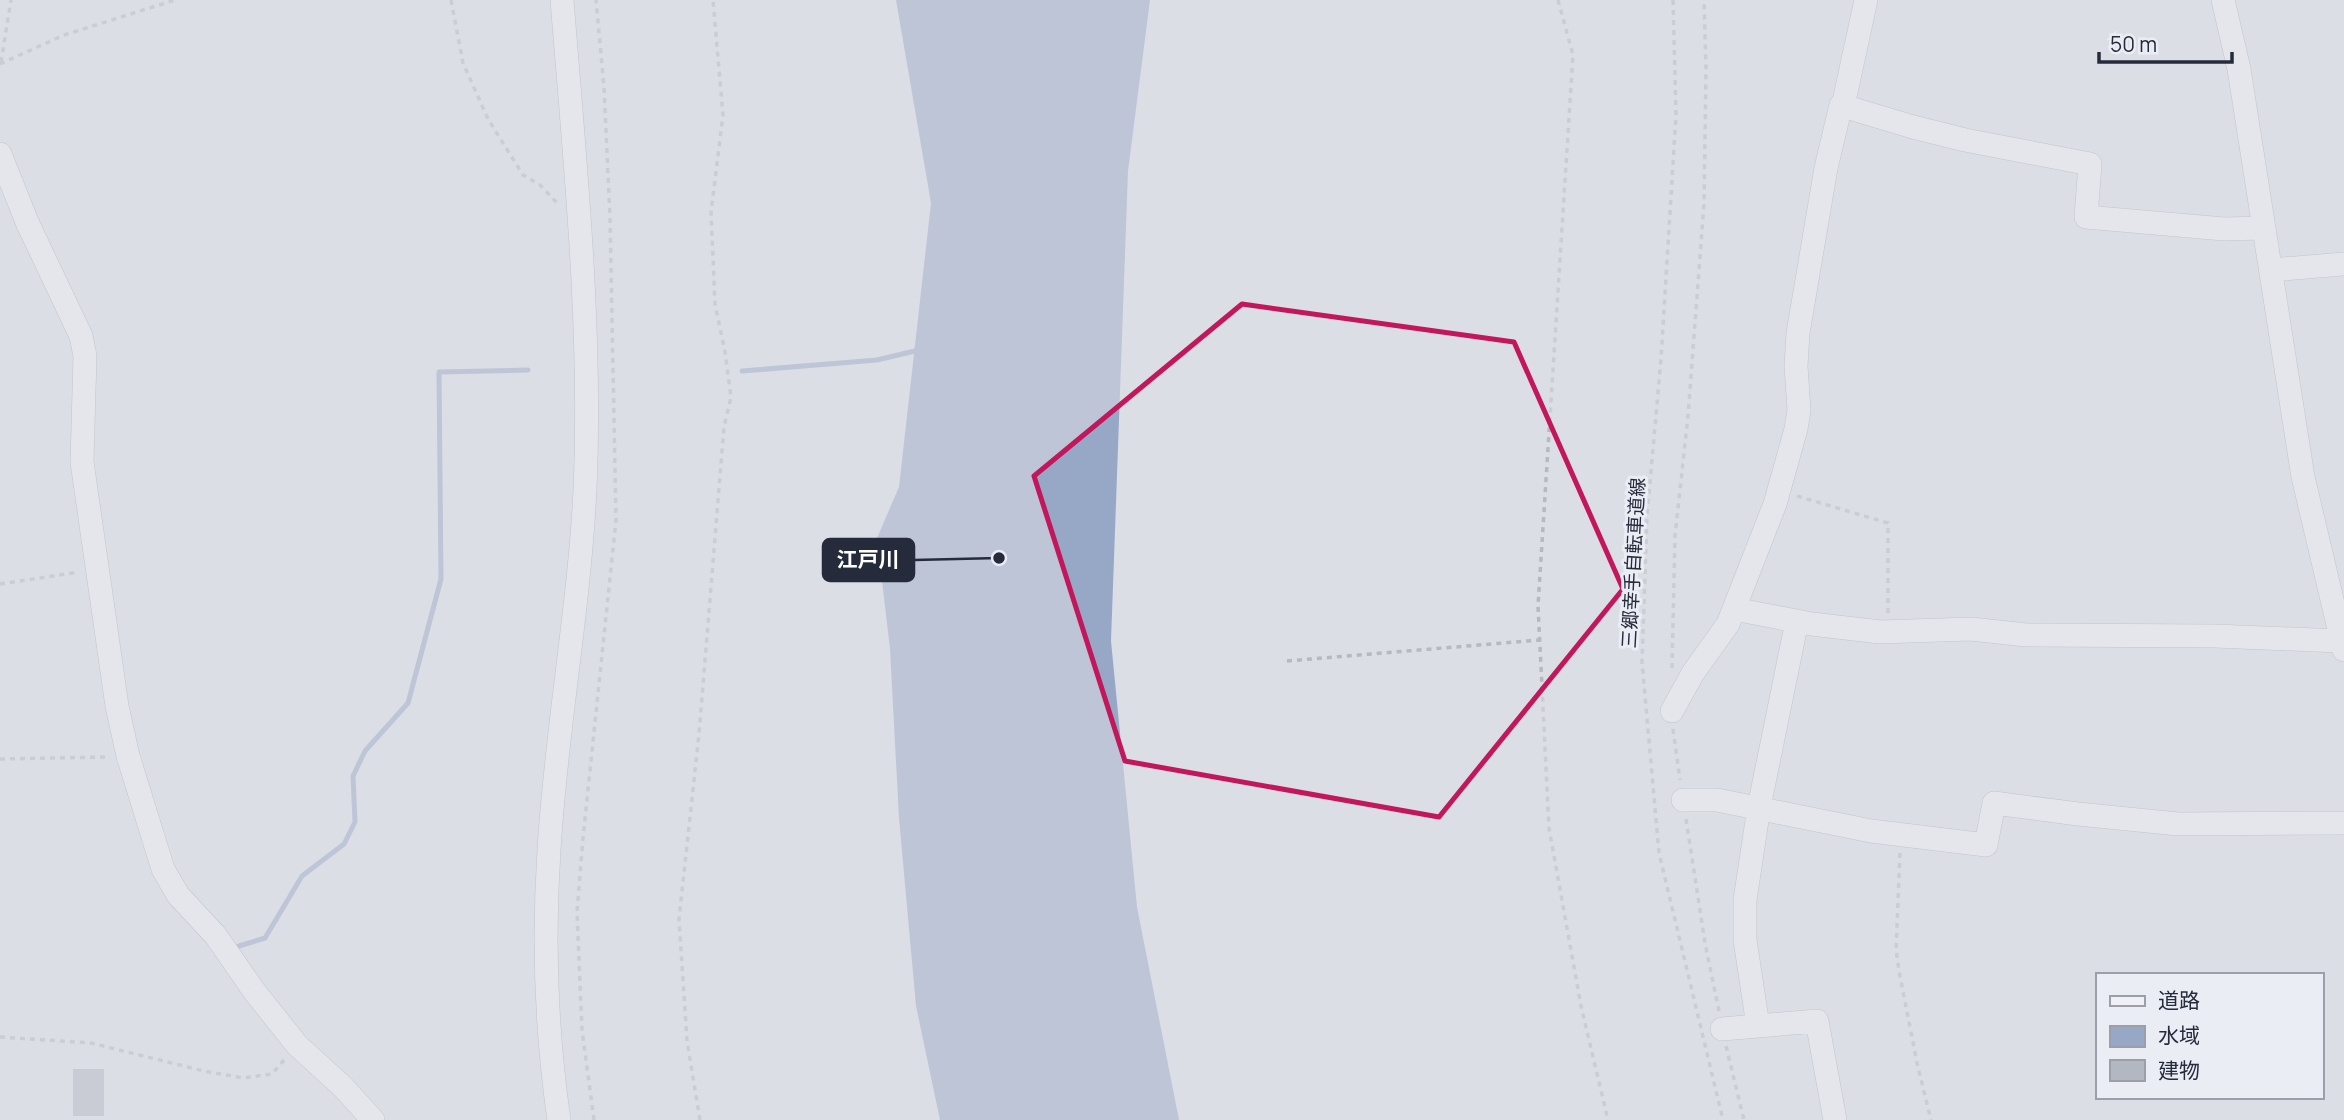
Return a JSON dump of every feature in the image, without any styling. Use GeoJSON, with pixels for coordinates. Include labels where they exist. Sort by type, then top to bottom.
{"type":"FeatureCollection","features":[{"type":"Feature","properties":{"kind":"street"},"geometry":{"type":"LineString","coordinates":[[559,1120],[548,1027],[546,903],[549,846],[585,490],[580,230],[562,0]]}},
{"type":"Feature","properties":{"kind":"street"},"geometry":{"type":"LineString","coordinates":[[1672,711],[1693,673],[1728,624],[1779,490],[1799,410],[1796,366],[1798,333],[1815,229],[1826,168],[1841,105],[1843,106],[1866,0]]}},
{"type":"Feature","properties":{"kind":"street"},"geometry":{"type":"LineString","coordinates":[[1734,609],[1797,621],[1888,633],[1971,629],[2026,635],[2227,636],[2342,645],[2303,477],[2239,69],[2223,0]]}},
{"type":"Feature","properties":{"kind":"street"},"geometry":{"type":"LineString","coordinates":[[1843,106],[1965,140],[2090,164],[2086,217],[2224,229],[2263,228]]}},
{"type":"Feature","properties":{"kind":"street"},"geometry":{"type":"LineString","coordinates":[[0,154],[27,222],[81,336],[85,356],[82,462],[117,706],[128,756],[163,869],[178,895],[216,936],[254,991],[297,1045],[373,1120]]}},
{"type":"Feature","properties":{"kind":"street"},"geometry":{"type":"LineString","coordinates":[[2271,270],[2344,264]]}},
{"type":"Feature","properties":{"kind":"street"},"geometry":{"type":"LineString","coordinates":[[1758,1026],[1743,925],[1759,807],[1797,621]]}},
{"type":"Feature","properties":{"kind":"street"},"geometry":{"type":"LineString","coordinates":[[1683,800],[1717,800],[1871,831],[1986,845],[1994,803],[2178,824],[2344,823]]}},
{"type":"Feature","properties":{"kind":"street"},"geometry":{"type":"LineString","coordinates":[[1722,1030],[1817,1021],[1835,1120]]}},
{"type":"Feature","properties":{"kind":"path"},"geometry":{"type":"LineString","coordinates":[[0,64],[12,0]]}},
{"type":"Feature","properties":{"kind":"path"},"geometry":{"type":"LineString","coordinates":[[0,64],[64,35],[175,0]]}},
{"type":"Feature","properties":{"kind":"path"},"geometry":{"type":"LineString","coordinates":[[451,0],[463,63],[488,119],[523,175],[540,185],[580,230]]}},
{"type":"Feature","properties":{"kind":"path"},"geometry":{"type":"LineString","coordinates":[[700,1120],[687,1041],[679,919],[699,734],[724,427],[730,397],[725,352],[715,304],[710,212],[723,115],[713,0]]}},
{"type":"Feature","properties":{"kind":"path"},"geometry":{"type":"LineString","coordinates":[[1558,0],[1573,55],[1538,606],[1539,640],[1549,828],[1581,1006],[1608,1120]]}},
{"type":"Feature","properties":{"kind":"path","name":"三郷幸手自転車道線"},"geometry":{"type":"LineString","coordinates":[[1673,0],[1676,115],[1661,359],[1647,517],[1642,662],[1659,853],[1723,1120]]}},
{"type":"Feature","properties":{"kind":"path"},"geometry":{"type":"LineString","coordinates":[[1672,672],[1675,536],[1688,416],[1704,204],[1704,0]]}},
{"type":"Feature","properties":{"kind":"path"},"geometry":{"type":"LineString","coordinates":[[1779,490],[1888,523],[1888,633]]}},
{"type":"Feature","properties":{"kind":"path"},"geometry":{"type":"LineString","coordinates":[[0,584],[98,569]]}},
{"type":"Feature","properties":{"kind":"path"},"geometry":{"type":"LineString","coordinates":[[1287,661],[1539,640]]}},
{"type":"Feature","properties":{"kind":"path"},"geometry":{"type":"LineString","coordinates":[[1672,711],[1705,943],[1722,1030],[1744,1120]]}},
{"type":"Feature","properties":{"kind":"path"},"geometry":{"type":"LineString","coordinates":[[0,760],[128,756]]}},
{"type":"Feature","properties":{"kind":"path"},"geometry":{"type":"LineString","coordinates":[[1901,835],[1896,950],[1917,1063],[1931,1120]]}},
{"type":"Feature","properties":{"kind":"path"},"geometry":{"type":"LineString","coordinates":[[0,1037],[91,1043],[243,1078],[272,1074],[297,1045]]}},
{"type":"Feature","properties":{"kind":"highlighted area"},"geometry":{"type":"Polygon","coordinates":[[[1242,304],[1514,342],[1623,589],[1439,817],[1125,761],[1034,476],[1242,304]]]}},
{"type":"Feature","properties":{"kind":"water"},"geometry":{"type":"Polygon","coordinates":[[[896,0],[1150,0],[1128,171],[1111,641],[1137,907],[1179,1120],[940,1120],[916,1006],[899,818],[890,649],[877,538],[899,487],[931,203],[896,0]]]}},
{"type":"Feature","properties":{"kind":"building"},"geometry":{"type":"Polygon","coordinates":[[[73,1069],[104,1069],[104,1116],[73,1116],[73,1069]]]}},
{"type":"Feature","properties":{"kind":"waterway"},"geometry":{"type":"LineString","coordinates":[[742,371],[877,360],[919,350]]}},
{"type":"Feature","properties":{"kind":"waterway"},"geometry":{"type":"LineString","coordinates":[[239,946],[265,938],[302,876],[344,844],[355,822],[353,776],[365,751],[408,703],[441,579],[439,372],[528,370]]}},
{"type":"Feature","properties":{"kind":"place","name":"江戸川"},"geometry":{"type":"Point","coordinates":[999,558]}}]}
